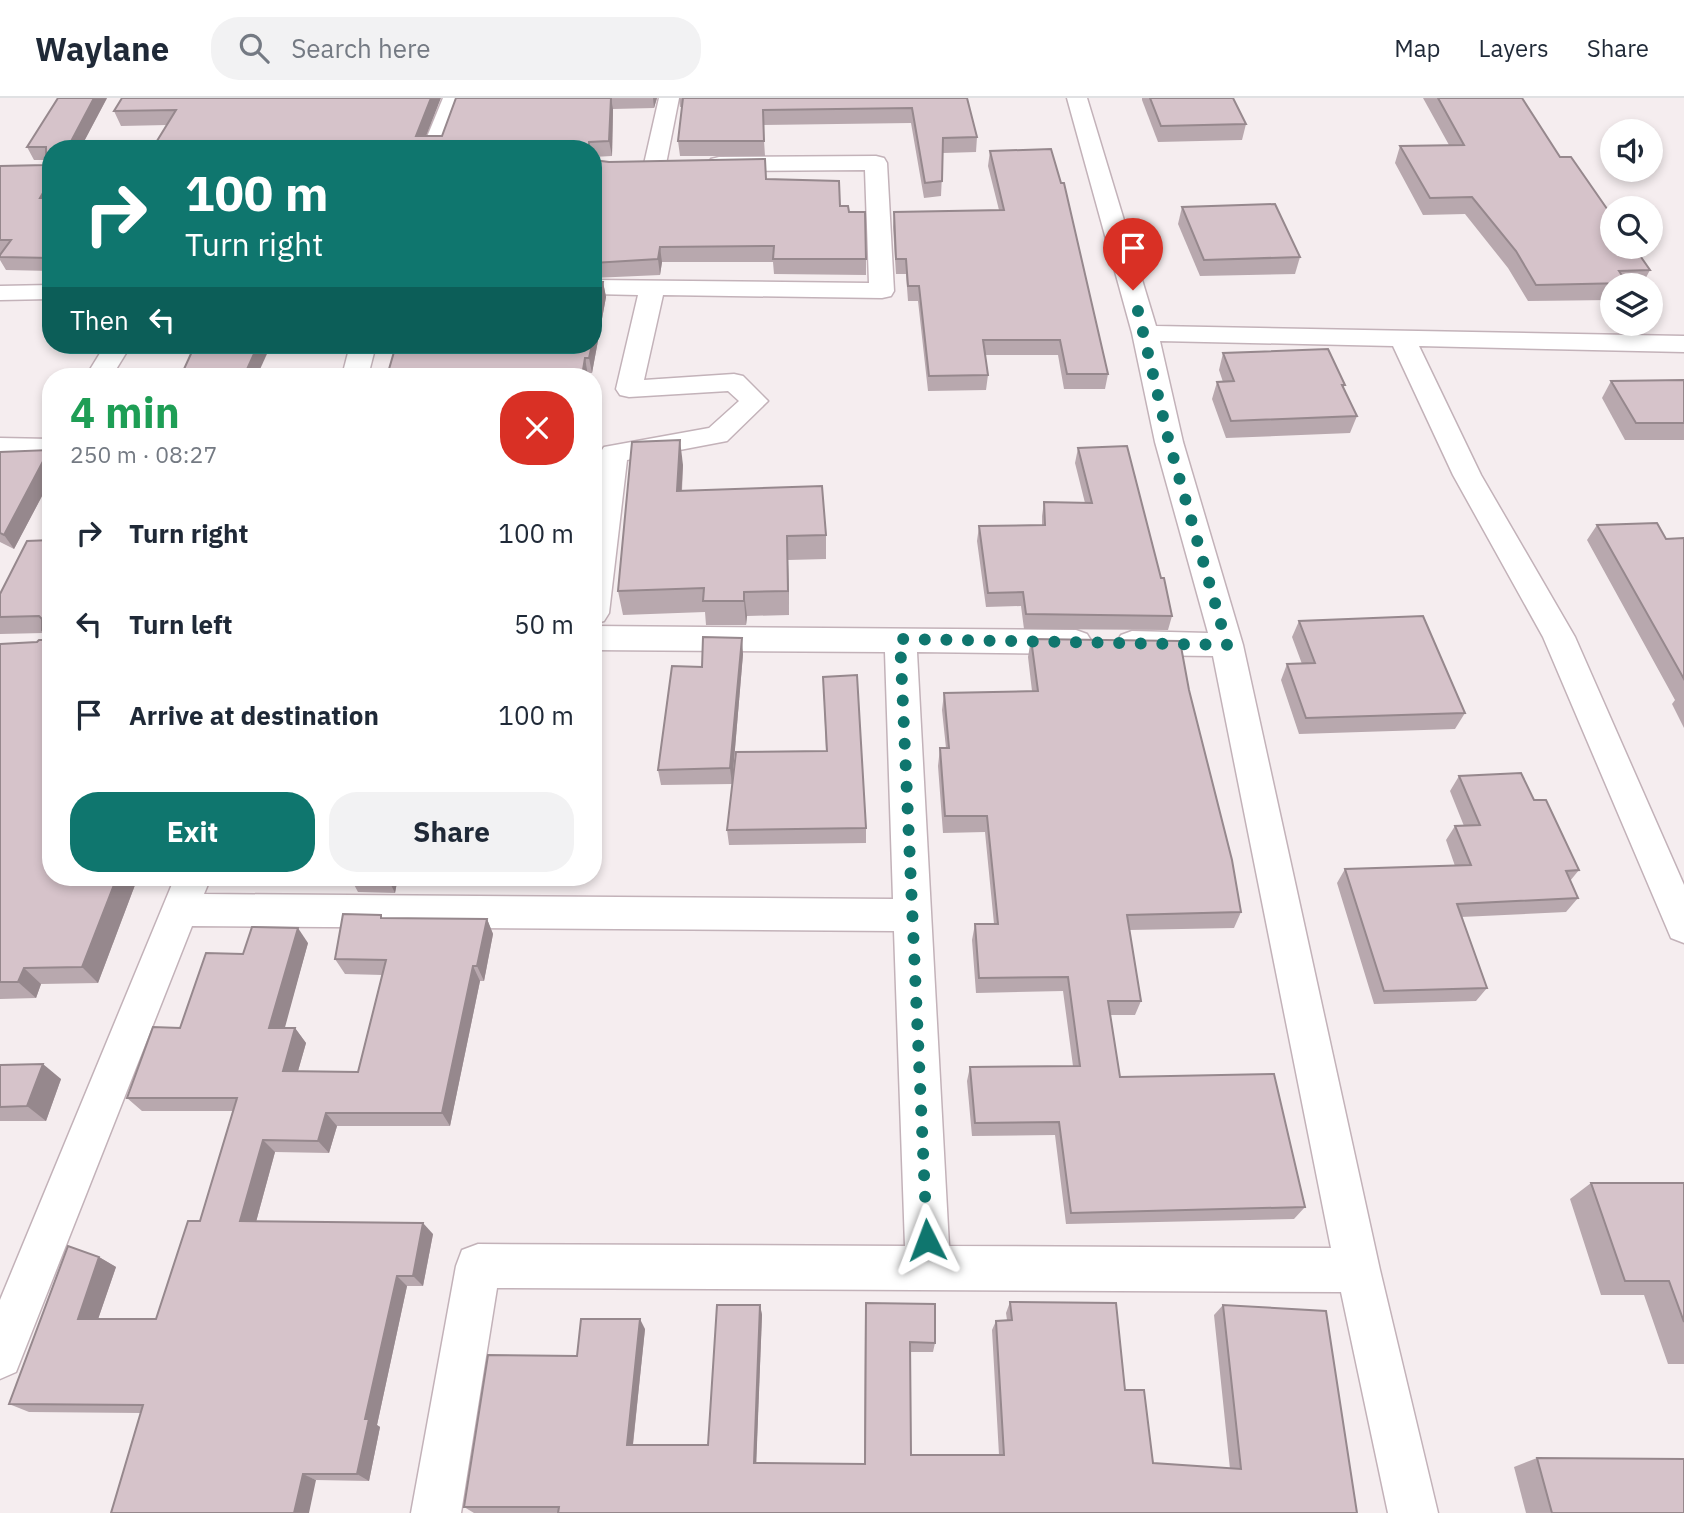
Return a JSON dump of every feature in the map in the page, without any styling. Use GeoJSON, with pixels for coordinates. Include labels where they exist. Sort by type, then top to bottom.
{"type":"FeatureCollection","features":[{"type":"Feature","properties":{"kind":"street"},"geometry":{"type":"LineString","coordinates":[[437,140],[453,98]]}},
{"type":"Feature","properties":{"kind":"street"},"geometry":{"type":"LineString","coordinates":[[655,164],[668,98]]}},
{"type":"Feature","properties":{"kind":"street"},"geometry":{"type":"LineString","coordinates":[[1077,98],[1145,333],[1169,442],[1227,645],[1358,1270],[1413,1513]]}},
{"type":"Feature","properties":{"kind":"street"},"geometry":{"type":"LineString","coordinates":[[602,287],[882,291],[876,163],[630,165]]}},
{"type":"Feature","properties":{"kind":"street"},"geometry":{"type":"LineString","coordinates":[[602,544],[614,453],[717,435],[755,401],[733,382],[629,389],[652,288]]}},
{"type":"Feature","properties":{"kind":"street"},"geometry":{"type":"LineString","coordinates":[[0,293],[42,292]]}},
{"type":"Feature","properties":{"kind":"street"},"geometry":{"type":"LineString","coordinates":[[1145,333],[1684,344]]}},
{"type":"Feature","properties":{"kind":"street"},"geometry":{"type":"LineString","coordinates":[[1402,337],[1466,475],[1559,637],[1684,927]]}},
{"type":"Feature","properties":{"kind":"street"},"geometry":{"type":"LineString","coordinates":[[0,447],[42,448]]}},
{"type":"Feature","properties":{"kind":"street"},"geometry":{"type":"LineString","coordinates":[[602,638],[900,639],[1227,645]]}},
{"type":"Feature","properties":{"kind":"street"},"geometry":{"type":"LineString","coordinates":[[900,639],[928,1267]]}},
{"type":"Feature","properties":{"kind":"street"},"geometry":{"type":"LineString","coordinates":[[0,1356],[14,1284],[186,893],[913,915]]}},
{"type":"Feature","properties":{"kind":"street"},"geometry":{"type":"LineString","coordinates":[[436,1513],[478,1266],[1358,1270]]}},
{"type":"Feature","properties":{"kind":"building"},"geometry":{"type":"Polygon","coordinates":[[[58,98],[94,98],[72,140],[42,140],[42,147],[27,147],[58,98]]]}},
{"type":"Feature","properties":{"kind":"building"},"geometry":{"type":"Polygon","coordinates":[[[122,98],[431,98],[416,136],[442,136],[456,98],[611,98],[609,141],[602,141],[158,140],[176,110],[114,111],[122,98]]]}},
{"type":"Feature","properties":{"kind":"building"},"geometry":{"type":"Polygon","coordinates":[[[683,98],[967,98],[977,137],[943,138],[942,181],[925,183],[912,108],[763,110],[764,141],[678,141],[683,98]]]}},
{"type":"Feature","properties":{"kind":"building"},"geometry":{"type":"Polygon","coordinates":[[[1150,98],[1233,98],[1246,124],[1161,126],[1150,98]]]}},
{"type":"Feature","properties":{"kind":"building"},"geometry":{"type":"Polygon","coordinates":[[[1438,98],[1522,98],[1560,157],[1571,157],[1600,199],[1600,259],[1642,259],[1650,270],[1600,273],[1600,284],[1536,285],[1516,251],[1472,197],[1430,198],[1400,146],[1464,145],[1438,98]]]}},
{"type":"Feature","properties":{"kind":"building"},"geometry":{"type":"Polygon","coordinates":[[[1051,149],[1061,183],[1064,183],[1108,374],[1067,374],[1060,340],[983,340],[988,375],[929,376],[919,286],[908,286],[906,259],[896,259],[894,212],[1004,210],[990,151],[1051,149]]]}},
{"type":"Feature","properties":{"kind":"building"},"geometry":{"type":"Polygon","coordinates":[[[765,159],[766,179],[839,181],[840,206],[848,206],[849,212],[865,212],[866,259],[773,259],[774,246],[660,247],[658,259],[602,262],[602,161],[765,159]]]}},
{"type":"Feature","properties":{"kind":"building"},"geometry":{"type":"Polygon","coordinates":[[[42,165],[42,258],[0,257],[11,240],[0,240],[0,166],[42,165]]]}},
{"type":"Feature","properties":{"kind":"building"},"geometry":{"type":"Polygon","coordinates":[[[1275,204],[1300,257],[1204,260],[1182,207],[1275,204]]]}},
{"type":"Feature","properties":{"kind":"building"},"geometry":{"type":"Polygon","coordinates":[[[1328,349],[1357,416],[1231,421],[1217,382],[1234,381],[1223,353],[1328,349]]]}},
{"type":"Feature","properties":{"kind":"building"},"geometry":{"type":"Polygon","coordinates":[[[191,354],[254,354],[248,368],[184,368],[191,354]]]}},
{"type":"Feature","properties":{"kind":"building"},"geometry":{"type":"Polygon","coordinates":[[[393,354],[590,354],[589,358],[585,358],[583,368],[389,368],[393,354]]]}},
{"type":"Feature","properties":{"kind":"building"},"geometry":{"type":"Polygon","coordinates":[[[1684,380],[1684,423],[1636,423],[1611,381],[1684,380]]]}},
{"type":"Feature","properties":{"kind":"building"},"geometry":{"type":"Polygon","coordinates":[[[680,440],[677,491],[822,486],[826,535],[787,536],[788,591],[744,592],[744,601],[703,601],[704,588],[618,591],[632,442],[680,440]]]}},
{"type":"Feature","properties":{"kind":"building"},"geometry":{"type":"Polygon","coordinates":[[[1127,446],[1172,616],[1026,614],[1023,592],[988,593],[979,526],[1045,525],[1044,502],[1092,503],[1078,448],[1127,446]]]}},
{"type":"Feature","properties":{"kind":"building"},"geometry":{"type":"Polygon","coordinates":[[[42,450],[42,463],[4,535],[0,533],[0,452],[42,450]]]}},
{"type":"Feature","properties":{"kind":"building"},"geometry":{"type":"Polygon","coordinates":[[[1657,523],[1666,539],[1684,538],[1684,679],[1597,525],[1657,523]]]}},
{"type":"Feature","properties":{"kind":"building"},"geometry":{"type":"Polygon","coordinates":[[[42,540],[42,619],[39,616],[0,617],[0,594],[27,541],[42,540]]]}},
{"type":"Feature","properties":{"kind":"building"},"geometry":{"type":"Polygon","coordinates":[[[1423,616],[1465,713],[1306,718],[1287,664],[1315,663],[1299,621],[1423,616]]]}},
{"type":"Feature","properties":{"kind":"building"},"geometry":{"type":"Polygon","coordinates":[[[703,637],[742,638],[730,768],[658,770],[672,666],[702,667],[703,637]]]}},
{"type":"Feature","properties":{"kind":"building"},"geometry":{"type":"Polygon","coordinates":[[[1031,639],[1180,641],[1189,690],[1232,860],[1241,912],[1127,915],[1141,1001],[1108,1001],[1120,1077],[1274,1074],[1305,1207],[1071,1213],[1059,1122],[975,1123],[970,1067],[1080,1066],[1068,977],[979,978],[975,924],[998,924],[987,816],[945,816],[940,748],[949,748],[944,693],[1038,691],[1031,639]]]}},
{"type":"Feature","properties":{"kind":"building"},"geometry":{"type":"Polygon","coordinates":[[[42,640],[42,886],[114,886],[82,967],[24,968],[18,982],[0,982],[0,644],[42,640]]]}},
{"type":"Feature","properties":{"kind":"building"},"geometry":{"type":"Polygon","coordinates":[[[857,675],[866,828],[727,830],[736,752],[827,751],[823,677],[857,675]]]}},
{"type":"Feature","properties":{"kind":"building"},"geometry":{"type":"Polygon","coordinates":[[[1521,773],[1534,800],[1546,800],[1579,870],[1566,871],[1578,898],[1457,904],[1487,988],[1384,991],[1345,869],[1471,865],[1455,826],[1480,825],[1459,776],[1521,773]]]}},
{"type":"Feature","properties":{"kind":"building"},"geometry":{"type":"Polygon","coordinates":[[[343,914],[381,915],[381,918],[487,919],[477,966],[473,966],[442,1113],[326,1113],[318,1141],[263,1140],[240,1221],[423,1223],[413,1276],[397,1276],[365,1419],[369,1419],[357,1474],[303,1474],[294,1513],[111,1513],[143,1405],[9,1404],[68,1246],[99,1257],[78,1319],[156,1319],[188,1221],[200,1221],[237,1098],[127,1098],[153,1027],[180,1028],[206,953],[243,954],[252,927],[298,928],[269,1028],[295,1028],[283,1071],[358,1072],[386,960],[335,959],[343,914]]]}},
{"type":"Feature","properties":{"kind":"building"},"geometry":{"type":"Polygon","coordinates":[[[43,1064],[27,1106],[0,1107],[0,1065],[43,1064]]]}},
{"type":"Feature","properties":{"kind":"building"},"geometry":{"type":"Polygon","coordinates":[[[1591,1183],[1684,1183],[1684,1322],[1669,1281],[1625,1281],[1591,1183]]]}},
{"type":"Feature","properties":{"kind":"building"},"geometry":{"type":"Polygon","coordinates":[[[1010,1302],[1116,1303],[1125,1390],[1144,1390],[1153,1463],[1241,1469],[1223,1305],[1326,1311],[1357,1513],[558,1513],[559,1507],[464,1507],[488,1355],[577,1356],[581,1319],[640,1319],[627,1445],[708,1445],[717,1305],[760,1305],[754,1463],[865,1464],[866,1303],[935,1304],[935,1343],[910,1342],[911,1455],[1004,1455],[996,1321],[1012,1320],[1010,1302]]]}},
{"type":"Feature","properties":{"kind":"building"},"geometry":{"type":"Polygon","coordinates":[[[1537,1458],[1684,1459],[1684,1513],[1552,1513],[1537,1458]]]}},
{"type":"Feature","properties":{"kind":"route"},"geometry":{"type":"LineString","coordinates":[[927,1240],[900,639],[1227,645],[1169,442],[1133,290]]}}]}
